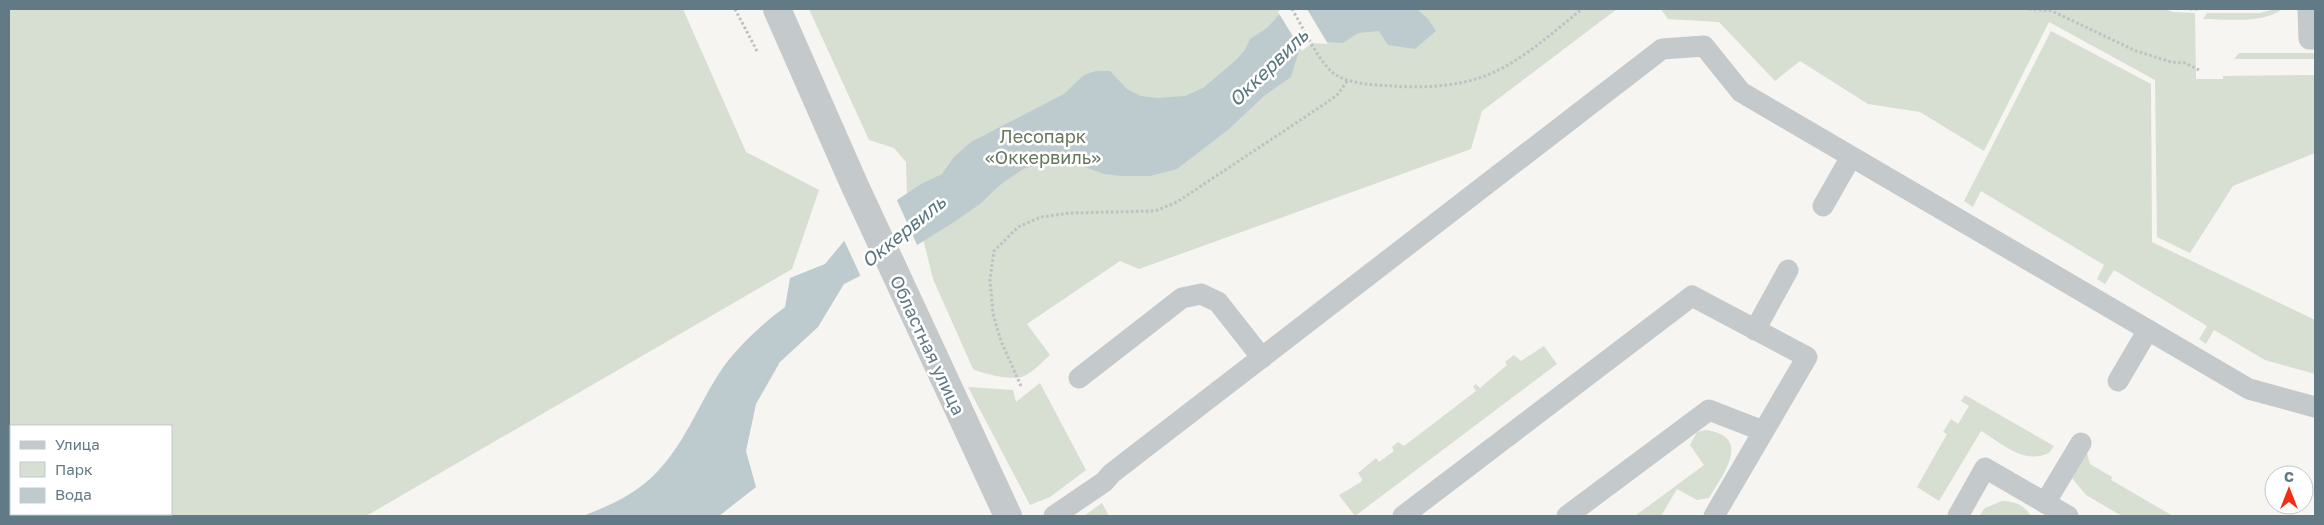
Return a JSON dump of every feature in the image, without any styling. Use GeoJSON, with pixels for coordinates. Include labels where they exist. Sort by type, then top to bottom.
{"type":"FeatureCollection","features":[{"type":"Feature","properties":{"kind":"street","name":"Областная улица"},"geometry":{"type":"LineString","coordinates":[[777,9],[907,301],[1008,516]]}},
{"type":"Feature","properties":{"kind":"lane"},"geometry":{"type":"LineString","coordinates":[[2308,9],[2309,39],[2315,39]]}},
{"type":"Feature","properties":{"kind":"lane"},"geometry":{"type":"LineString","coordinates":[[1054,516],[1104,482],[1112,473],[1662,49],[1704,46],[1741,92],[1851,157],[2249,389],[2315,407]]}},
{"type":"Feature","properties":{"kind":"lane"},"geometry":{"type":"LineString","coordinates":[[1824,206],[1851,157]]}},
{"type":"Feature","properties":{"kind":"lane"},"geometry":{"type":"LineString","coordinates":[[1755,330],[1788,270]]}},
{"type":"Feature","properties":{"kind":"lane"},"geometry":{"type":"LineString","coordinates":[[1079,378],[1182,298],[1201,294],[1218,302],[1262,358]]}},
{"type":"Feature","properties":{"kind":"lane"},"geometry":{"type":"LineString","coordinates":[[1403,516],[1692,296],[1807,357],[1714,516]]}},
{"type":"Feature","properties":{"kind":"lane"},"geometry":{"type":"LineString","coordinates":[[2118,381],[2148,330]]}},
{"type":"Feature","properties":{"kind":"lane"},"geometry":{"type":"LineString","coordinates":[[1568,516],[1709,410],[1764,431]]}},
{"type":"Feature","properties":{"kind":"lane"},"geometry":{"type":"LineString","coordinates":[[1958,516],[1986,468],[2057,511],[2081,444]]}},
{"type":"Feature","properties":{"kind":"path"},"geometry":{"type":"LineString","coordinates":[[1292,9],[1324,64],[1336,75],[1348,80],[1377,85],[1416,88],[1446,85],[1482,77],[1509,63],[1542,41],[1582,9]]}},
{"type":"Feature","properties":{"kind":"path"},"geometry":{"type":"LineString","coordinates":[[2029,9],[2052,11],[2136,51],[2171,62],[2185,63],[2199,70]]}},
{"type":"Feature","properties":{"kind":"path"},"geometry":{"type":"LineString","coordinates":[[2190,9],[2200,9]]}},
{"type":"Feature","properties":{"kind":"path"},"geometry":{"type":"LineString","coordinates":[[1021,386],[993,314],[990,280],[994,251],[1018,227],[1050,215],[1070,212],[1156,211],[1177,202],[1326,103],[1337,95],[1348,80]]}},
{"type":"Feature","properties":{"kind":"green space"},"geometry":{"type":"Polygon","coordinates":[[[9,9],[683,9],[746,152],[819,190],[792,269],[366,516],[9,516],[9,9]]]}},
{"type":"Feature","properties":{"kind":"green space","name":"Лесопарк «Оккервиль»"},"geometry":{"type":"Polygon","coordinates":[[[809,9],[1617,9],[1482,111],[1471,149],[1139,269],[1120,261],[1027,324],[1050,355],[1024,376],[1013,378],[991,375],[973,369],[933,279],[917,214],[907,194],[906,162],[894,148],[869,140],[809,9]]]}},
{"type":"Feature","properties":{"kind":"green space"},"geometry":{"type":"Polygon","coordinates":[[[1661,9],[2165,9],[2173,12],[2195,13],[2196,79],[2223,79],[2223,76],[2315,75],[2315,153],[2233,186],[2190,253],[2157,237],[2155,80],[2049,22],[1984,151],[1920,112],[1868,104],[1800,61],[1775,81],[1719,22],[1668,19],[1661,9]]]}},
{"type":"Feature","properties":{"kind":"green space"},"geometry":{"type":"Polygon","coordinates":[[[2282,9],[2275,14],[2256,19],[2203,19],[2207,13],[2260,13],[2282,9]]]}},
{"type":"Feature","properties":{"kind":"green space"},"geometry":{"type":"Polygon","coordinates":[[[2051,31],[2151,84],[2152,242],[2315,320],[2315,374],[2265,360],[2214,330],[2206,344],[2199,339],[2207,326],[2114,270],[2105,284],[2097,279],[2104,265],[1981,191],[1973,207],[1964,201],[2051,31]]]}},
{"type":"Feature","properties":{"kind":"green space"},"geometry":{"type":"Polygon","coordinates":[[[2239,53],[2315,53],[2315,59],[2234,59],[2239,53]]]}},
{"type":"Feature","properties":{"kind":"green space"},"geometry":{"type":"Polygon","coordinates":[[[1544,346],[1557,364],[1355,516],[1339,495],[1361,482],[1362,479],[1358,473],[1376,458],[1379,462],[1394,451],[1392,447],[1398,442],[1404,446],[1476,391],[1473,386],[1476,384],[1480,388],[1507,365],[1505,362],[1514,355],[1521,361],[1544,346]]]}},
{"type":"Feature","properties":{"kind":"green space"},"geometry":{"type":"Polygon","coordinates":[[[1040,383],[1086,470],[1050,497],[1030,505],[968,387],[1013,390],[1016,402],[1040,383]]]}},
{"type":"Feature","properties":{"kind":"green space"},"geometry":{"type":"Polygon","coordinates":[[[1965,395],[2054,446],[2049,453],[2030,456],[2013,451],[1981,431],[1939,501],[1917,487],[1947,434],[1943,432],[1951,419],[1958,424],[1969,406],[1961,401],[1965,395]]]}},
{"type":"Feature","properties":{"kind":"green space"},"geometry":{"type":"Polygon","coordinates":[[[1706,430],[1720,434],[1728,440],[1731,448],[1727,468],[1709,498],[1697,500],[1677,489],[1661,516],[1635,516],[1704,465],[1690,445],[1697,432],[1706,430]]]}},
{"type":"Feature","properties":{"kind":"green space"},"geometry":{"type":"Polygon","coordinates":[[[2087,453],[2090,464],[2112,477],[2111,480],[2173,516],[2122,516],[2086,495],[2072,478],[2087,453]]]}},
{"type":"Feature","properties":{"kind":"green space"},"geometry":{"type":"Polygon","coordinates":[[[2002,501],[2018,504],[2031,516],[1979,516],[1985,508],[2002,501]]]}},
{"type":"Feature","properties":{"kind":"green space"},"geometry":{"type":"Polygon","coordinates":[[[1102,503],[1109,516],[1084,516],[1102,503]]]}},
{"type":"Feature","properties":{"kind":"water","name":"Оккервиль"},"geometry":{"type":"Polygon","coordinates":[[[1284,9],[1417,9],[1428,19],[1436,31],[1415,49],[1388,45],[1379,31],[1358,33],[1343,43],[1312,41],[1300,47],[1291,77],[1264,96],[1229,129],[1177,169],[1150,176],[1121,176],[1104,174],[1068,161],[1048,161],[1023,169],[1000,185],[980,204],[954,222],[898,257],[844,284],[818,327],[780,362],[756,404],[746,451],[756,487],[719,516],[583,516],[623,498],[641,487],[657,472],[678,446],[727,362],[754,333],[785,307],[790,278],[825,264],[849,235],[876,214],[921,184],[942,174],[954,157],[971,142],[1064,94],[1084,75],[1096,71],[1110,71],[1127,89],[1141,96],[1157,98],[1185,96],[1203,88],[1236,60],[1245,50],[1250,39],[1267,28],[1284,9]]]}},
{"type":"Feature","properties":{"kind":"pier"},"geometry":{"type":"Polygon","coordinates":[[[1281,9],[1307,9],[1328,44],[1312,43],[1302,51],[1278,12],[1281,9]]]}},
{"type":"Feature","properties":{"kind":"pier"},"geometry":{"type":"Polygon","coordinates":[[[896,198],[918,247],[862,279],[843,238],[874,212],[896,198]]]}}]}
